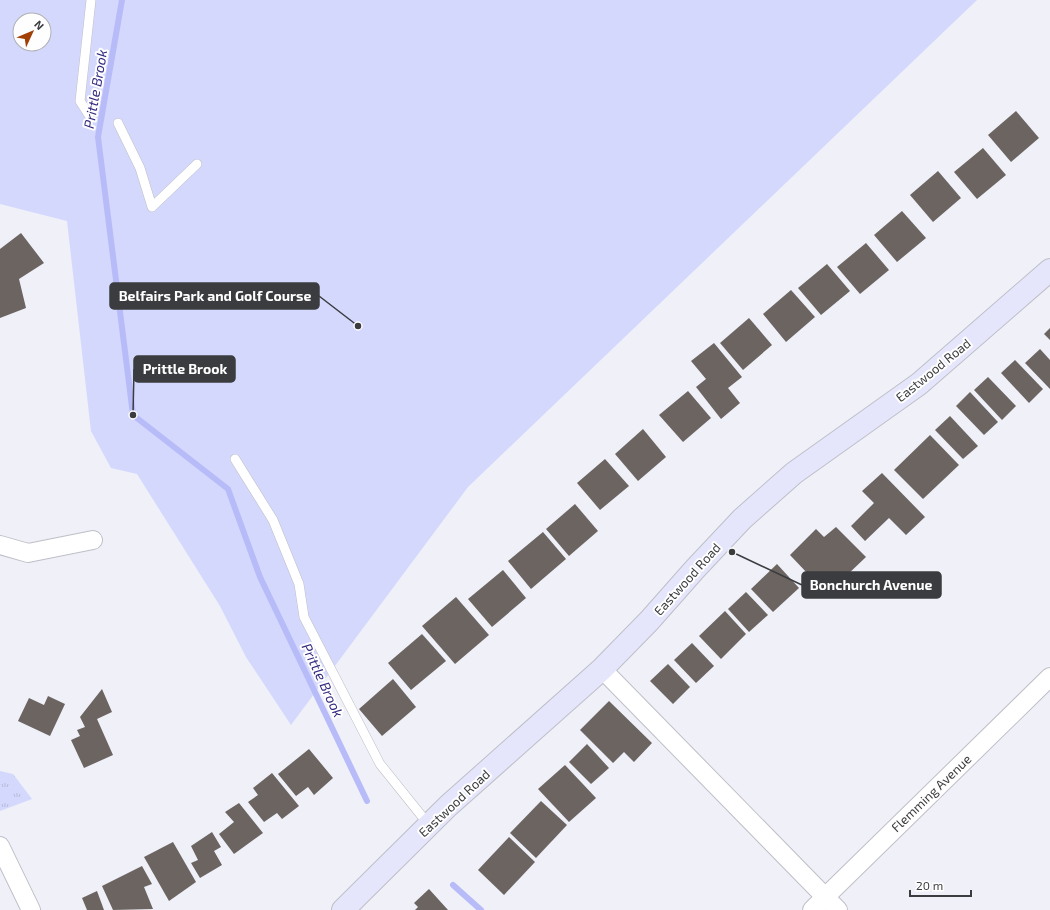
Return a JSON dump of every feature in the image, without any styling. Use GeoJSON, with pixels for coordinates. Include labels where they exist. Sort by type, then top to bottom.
{"type":"FeatureCollection","features":[{"type":"Feature","properties":{"kind":"street","name":"Eastwood Road"},"geometry":{"type":"LineString","coordinates":[[343,910],[429,825],[602,669],[649,621],[742,519],[794,473],[919,384],[1050,270]]}},
{"type":"Feature","properties":{"kind":"street"},"geometry":{"type":"LineString","coordinates":[[0,544],[28,553],[93,540]]}},
{"type":"Feature","properties":{"kind":"street"},"geometry":{"type":"LineString","coordinates":[[602,669],[838,910]]}},
{"type":"Feature","properties":{"kind":"street","name":"Flemming Avenue"},"geometry":{"type":"LineString","coordinates":[[812,910],[1050,677]]}},
{"type":"Feature","properties":{"kind":"street"},"geometry":{"type":"LineString","coordinates":[[0,846],[31,910]]}},
{"type":"Feature","properties":{"kind":"lane"},"geometry":{"type":"LineString","coordinates":[[89,115],[80,102],[92,0]]}},
{"type":"Feature","properties":{"kind":"lane"},"geometry":{"type":"LineString","coordinates":[[118,123],[140,168],[152,206],[197,164]]}},
{"type":"Feature","properties":{"kind":"lane"},"geometry":{"type":"LineString","coordinates":[[235,459],[272,520],[300,584],[304,617],[380,764],[429,825]]}},
{"type":"Feature","properties":{"kind":"green space"},"geometry":{"type":"Polygon","coordinates":[[[0,0],[977,0],[468,487],[291,725],[246,657],[220,606],[137,474],[111,468],[91,431],[67,221],[0,204],[0,0]]]}},
{"type":"Feature","properties":{"kind":"green space"},"geometry":{"type":"Polygon","coordinates":[[[0,771],[13,774],[32,799],[0,811],[0,771]]]}},
{"type":"Feature","properties":{"kind":"building"},"geometry":{"type":"Polygon","coordinates":[[[1016,111],[1039,138],[1011,162],[988,135],[1016,111]]]}},
{"type":"Feature","properties":{"kind":"building"},"geometry":{"type":"Polygon","coordinates":[[[983,148],[1006,175],[977,199],[954,172],[983,148]]]}},
{"type":"Feature","properties":{"kind":"building"},"geometry":{"type":"Polygon","coordinates":[[[938,171],[961,198],[933,222],[910,195],[938,171]]]}},
{"type":"Feature","properties":{"kind":"building"},"geometry":{"type":"Polygon","coordinates":[[[902,211],[926,238],[897,262],[874,235],[902,211]]]}},
{"type":"Feature","properties":{"kind":"building"},"geometry":{"type":"Polygon","coordinates":[[[21,233],[44,263],[19,279],[26,308],[0,318],[0,249],[21,233]]]}},
{"type":"Feature","properties":{"kind":"building"},"geometry":{"type":"Polygon","coordinates":[[[866,243],[889,270],[860,294],[837,267],[866,243]]]}},
{"type":"Feature","properties":{"kind":"building"},"geometry":{"type":"Polygon","coordinates":[[[827,264],[850,291],[821,315],[798,288],[827,264]]]}},
{"type":"Feature","properties":{"kind":"building"},"geometry":{"type":"Polygon","coordinates":[[[791,290],[815,317],[786,342],[763,314],[791,290]]]}},
{"type":"Feature","properties":{"kind":"building"},"geometry":{"type":"Polygon","coordinates":[[[749,318],[772,345],[743,370],[720,343],[749,318]]]}},
{"type":"Feature","properties":{"kind":"building"},"geometry":{"type":"Polygon","coordinates":[[[1050,328],[1050,340],[1044,334],[1050,328]]]}},
{"type":"Feature","properties":{"kind":"building"},"geometry":{"type":"Polygon","coordinates":[[[714,343],[742,377],[728,388],[740,403],[721,419],[696,387],[706,379],[691,361],[714,343]]]}},
{"type":"Feature","properties":{"kind":"building"},"geometry":{"type":"Polygon","coordinates":[[[1040,349],[1050,360],[1050,389],[1025,363],[1040,349]]]}},
{"type":"Feature","properties":{"kind":"building"},"geometry":{"type":"Polygon","coordinates":[[[1015,360],[1043,389],[1029,403],[1001,373],[1015,360]]]}},
{"type":"Feature","properties":{"kind":"building"},"geometry":{"type":"Polygon","coordinates":[[[988,377],[1016,406],[1002,420],[974,390],[988,377]]]}},
{"type":"Feature","properties":{"kind":"building"},"geometry":{"type":"Polygon","coordinates":[[[688,391],[711,418],[683,442],[659,415],[688,391]]]}},
{"type":"Feature","properties":{"kind":"building"},"geometry":{"type":"Polygon","coordinates":[[[970,392],[998,422],[984,435],[956,406],[970,392]]]}},
{"type":"Feature","properties":{"kind":"building"},"geometry":{"type":"Polygon","coordinates":[[[950,416],[978,446],[963,459],[935,430],[950,416]]]}},
{"type":"Feature","properties":{"kind":"building"},"geometry":{"type":"Polygon","coordinates":[[[643,429],[666,457],[638,481],[615,454],[643,429]]]}},
{"type":"Feature","properties":{"kind":"building"},"geometry":{"type":"Polygon","coordinates":[[[930,435],[959,465],[923,499],[894,470],[930,435]]]}},
{"type":"Feature","properties":{"kind":"building"},"geometry":{"type":"Polygon","coordinates":[[[605,459],[629,486],[600,510],[577,483],[605,459]]]}},
{"type":"Feature","properties":{"kind":"building"},"geometry":{"type":"Polygon","coordinates":[[[882,473],[925,517],[906,535],[889,518],[865,541],[851,526],[874,503],[862,491],[882,473]]]}},
{"type":"Feature","properties":{"kind":"building"},"geometry":{"type":"Polygon","coordinates":[[[575,504],[598,531],[569,556],[546,529],[575,504]]]}},
{"type":"Feature","properties":{"kind":"building"},"geometry":{"type":"Polygon","coordinates":[[[836,527],[866,557],[827,594],[790,555],[816,529],[824,537],[836,527]]]}},
{"type":"Feature","properties":{"kind":"building"},"geometry":{"type":"Polygon","coordinates":[[[543,532],[566,559],[531,589],[508,561],[543,532]]]}},
{"type":"Feature","properties":{"kind":"building"},"geometry":{"type":"Polygon","coordinates":[[[777,564],[799,588],[773,612],[751,589],[777,564]]]}},
{"type":"Feature","properties":{"kind":"building"},"geometry":{"type":"Polygon","coordinates":[[[503,570],[526,598],[492,627],[468,599],[503,570]]]}},
{"type":"Feature","properties":{"kind":"building"},"geometry":{"type":"Polygon","coordinates":[[[746,592],[768,615],[749,632],[728,609],[746,592]]]}},
{"type":"Feature","properties":{"kind":"building"},"geometry":{"type":"Polygon","coordinates":[[[456,597],[489,635],[455,664],[422,626],[456,597]]]}},
{"type":"Feature","properties":{"kind":"building"},"geometry":{"type":"Polygon","coordinates":[[[725,611],[746,634],[721,659],[699,636],[725,611]]]}},
{"type":"Feature","properties":{"kind":"building"},"geometry":{"type":"Polygon","coordinates":[[[422,634],[446,661],[411,690],[388,663],[422,634]]]}},
{"type":"Feature","properties":{"kind":"building"},"geometry":{"type":"Polygon","coordinates":[[[692,643],[714,666],[696,683],[674,660],[692,643]]]}},
{"type":"Feature","properties":{"kind":"building"},"geometry":{"type":"Polygon","coordinates":[[[668,664],[690,687],[673,704],[650,681],[668,664]]]}},
{"type":"Feature","properties":{"kind":"building"},"geometry":{"type":"Polygon","coordinates":[[[393,679],[416,707],[382,736],[359,709],[393,679]]]}},
{"type":"Feature","properties":{"kind":"building"},"geometry":{"type":"Polygon","coordinates":[[[102,689],[112,712],[97,719],[113,755],[84,768],[71,740],[80,736],[77,730],[85,727],[80,717],[102,689]]]}},
{"type":"Feature","properties":{"kind":"building"},"geometry":{"type":"Polygon","coordinates":[[[48,696],[65,704],[50,736],[18,721],[29,698],[44,705],[48,696]]]}},
{"type":"Feature","properties":{"kind":"building"},"geometry":{"type":"Polygon","coordinates":[[[609,701],[652,743],[634,762],[624,752],[613,763],[580,730],[609,701]]]}},
{"type":"Feature","properties":{"kind":"building"},"geometry":{"type":"Polygon","coordinates":[[[587,744],[609,768],[591,784],[569,762],[587,744]]]}},
{"type":"Feature","properties":{"kind":"building"},"geometry":{"type":"Polygon","coordinates":[[[309,749],[333,778],[314,795],[308,787],[296,796],[278,774],[309,749]]]}},
{"type":"Feature","properties":{"kind":"building"},"geometry":{"type":"Polygon","coordinates":[[[565,765],[596,798],[569,822],[538,789],[565,765]]]}},
{"type":"Feature","properties":{"kind":"building"},"geometry":{"type":"Polygon","coordinates":[[[272,773],[299,806],[282,819],[277,813],[264,822],[248,802],[258,795],[253,788],[272,773]]]}},
{"type":"Feature","properties":{"kind":"building"},"geometry":{"type":"Polygon","coordinates":[[[541,801],[567,825],[536,858],[510,833],[541,801]]]}},
{"type":"Feature","properties":{"kind":"building"},"geometry":{"type":"Polygon","coordinates":[[[239,803],[263,833],[234,854],[219,834],[234,822],[225,812],[239,803]]]}},
{"type":"Feature","properties":{"kind":"building"},"geometry":{"type":"Polygon","coordinates":[[[212,832],[221,847],[214,851],[222,865],[200,878],[191,863],[198,860],[191,846],[212,832]]]}},
{"type":"Feature","properties":{"kind":"building"},"geometry":{"type":"Polygon","coordinates":[[[509,837],[535,862],[504,895],[478,870],[509,837]]]}},
{"type":"Feature","properties":{"kind":"building"},"geometry":{"type":"Polygon","coordinates":[[[173,842],[196,882],[169,901],[144,857],[173,842]]]}},
{"type":"Feature","properties":{"kind":"building"},"geometry":{"type":"Polygon","coordinates":[[[142,866],[152,884],[144,887],[153,909],[113,910],[102,886],[142,866]]]}},
{"type":"Feature","properties":{"kind":"building"},"geometry":{"type":"Polygon","coordinates":[[[429,889],[448,910],[415,910],[418,907],[414,903],[429,889]]]}},
{"type":"Feature","properties":{"kind":"building"},"geometry":{"type":"Polygon","coordinates":[[[97,891],[104,910],[87,910],[82,898],[97,891]]]}},
{"type":"Feature","properties":{"kind":"waterway","name":"Prittle Brook"},"geometry":{"type":"LineString","coordinates":[[122,0],[98,137],[133,415],[228,489],[260,577],[367,801]]}},
{"type":"Feature","properties":{"kind":"waterway","name":"Prittle Brook"},"geometry":{"type":"LineString","coordinates":[[453,885],[481,910]]}},
{"type":"Feature","properties":{"kind":"place","name":"Belfairs Park and Golf Course"},"geometry":{"type":"Point","coordinates":[358,326]}},
{"type":"Feature","properties":{"kind":"place","name":"Prittle Brook"},"geometry":{"type":"Point","coordinates":[133,415]}},
{"type":"Feature","properties":{"kind":"place","name":"Bonchurch Avenue"},"geometry":{"type":"Point","coordinates":[732,552]}}]}
